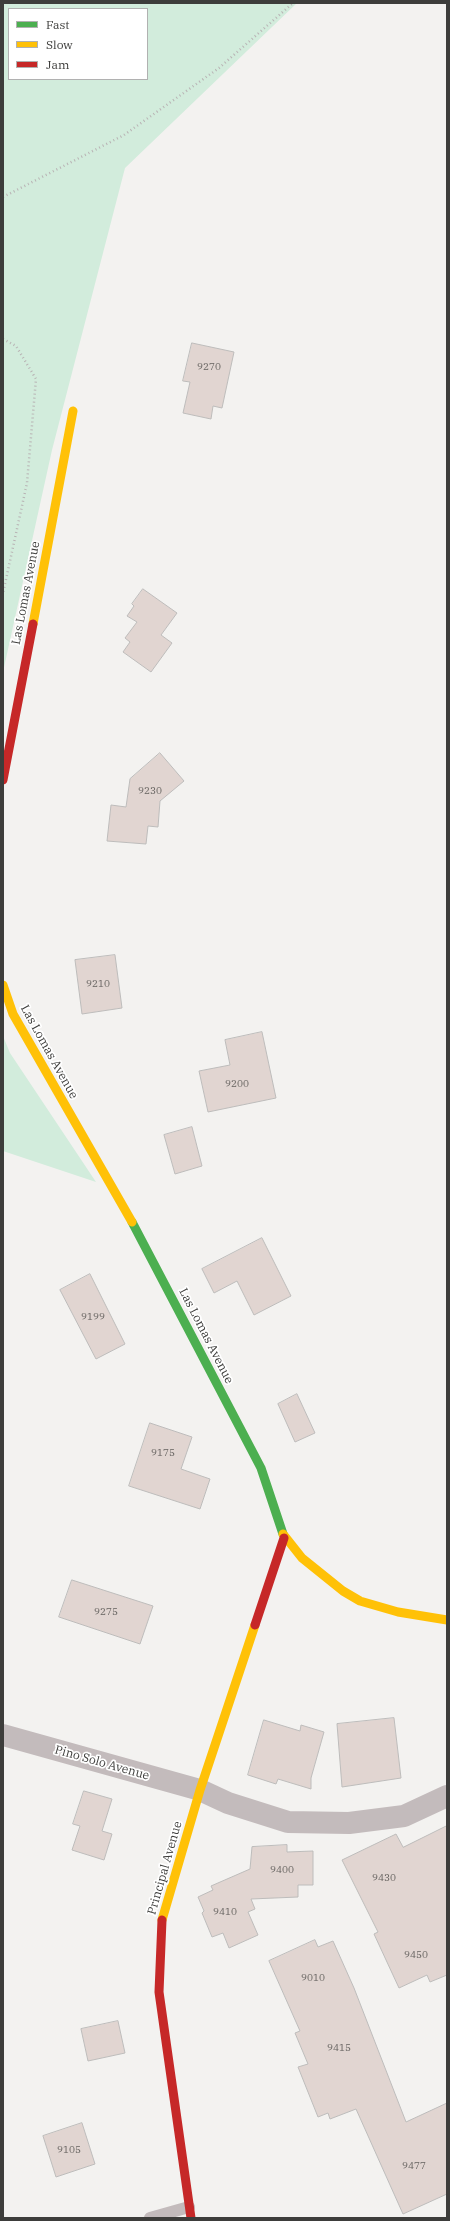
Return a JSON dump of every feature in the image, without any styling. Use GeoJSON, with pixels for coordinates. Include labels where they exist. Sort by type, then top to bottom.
{"type":"FeatureCollection","features":[{"type":"Feature","properties":{"kind":"street","name":"Las Lomas Avenue"},"geometry":{"type":"LineString","coordinates":[[3,780],[73,411]]}},
{"type":"Feature","properties":{"kind":"street","name":"Las Lomas Avenue"},"geometry":{"type":"LineString","coordinates":[[3,985],[13,1014],[148,1250],[261,1468],[284,1538],[302,1558],[342,1591],[360,1601],[398,1612],[447,1620]]}},
{"type":"Feature","properties":{"kind":"street","name":"Principal Avenue"},"geometry":{"type":"LineString","coordinates":[[190,2212],[159,1992],[162,1918],[200,1790],[284,1538]]}},
{"type":"Feature","properties":{"kind":"street","name":"Pino Solo Avenue"},"geometry":{"type":"LineString","coordinates":[[3,1735],[200,1790],[228,1803],[288,1822],[349,1823],[404,1816],[447,1796]]}},
{"type":"Feature","properties":{"kind":"lane"},"geometry":{"type":"LineString","coordinates":[[150,2218],[190,2212]]}},
{"type":"Feature","properties":{"kind":"path"},"geometry":{"type":"LineString","coordinates":[[3,197],[124,135],[219,68],[293,3]]}},
{"type":"Feature","properties":{"kind":"path"},"geometry":{"type":"LineString","coordinates":[[3,339],[16,346],[36,379],[27,483],[3,594]]}},
{"type":"Feature","properties":{"kind":"green space"},"geometry":{"type":"Polygon","coordinates":[[[3,3],[297,3],[125,168],[52,450],[3,672],[3,3]]]}},
{"type":"Feature","properties":{"kind":"green space"},"geometry":{"type":"Polygon","coordinates":[[[3,1036],[10,1053],[96,1182],[3,1151],[3,1036]]]}},
{"type":"Feature","properties":{"kind":"building"},"geometry":{"type":"Polygon","coordinates":[[[192,343],[234,352],[222,408],[213,406],[211,419],[183,413],[190,382],[183,381],[192,343]]]}},
{"type":"Feature","properties":{"kind":"building"},"geometry":{"type":"Polygon","coordinates":[[[143,589],[177,613],[161,635],[172,643],[151,672],[123,652],[130,642],[125,638],[137,622],[127,616],[134,606],[132,604],[143,589]]]}},
{"type":"Feature","properties":{"kind":"building"},"geometry":{"type":"Polygon","coordinates":[[[160,753],[184,781],[160,801],[158,827],[148,826],[146,844],[107,841],[111,805],[126,807],[130,779],[160,753]]]}},
{"type":"Feature","properties":{"kind":"building"},"geometry":{"type":"Polygon","coordinates":[[[115,955],[122,1008],[82,1014],[75,960],[115,955]]]}},
{"type":"Feature","properties":{"kind":"building"},"geometry":{"type":"Polygon","coordinates":[[[262,1032],[276,1098],[208,1112],[199,1071],[230,1065],[225,1040],[262,1032]]]}},
{"type":"Feature","properties":{"kind":"building"},"geometry":{"type":"Polygon","coordinates":[[[192,1127],[202,1166],[175,1174],[164,1135],[192,1127]]]}},
{"type":"Feature","properties":{"kind":"building"},"geometry":{"type":"Polygon","coordinates":[[[262,1238],[291,1296],[254,1315],[237,1281],[214,1293],[202,1269],[262,1238]]]}},
{"type":"Feature","properties":{"kind":"building"},"geometry":{"type":"Polygon","coordinates":[[[90,1274],[125,1344],[96,1359],[60,1290],[90,1274]]]}},
{"type":"Feature","properties":{"kind":"building"},"geometry":{"type":"Polygon","coordinates":[[[297,1394],[315,1433],[295,1442],[278,1404],[297,1394]]]}},
{"type":"Feature","properties":{"kind":"building"},"geometry":{"type":"Polygon","coordinates":[[[150,1423],[192,1437],[181,1469],[210,1479],[200,1509],[129,1486],[150,1423]]]}},
{"type":"Feature","properties":{"kind":"building"},"geometry":{"type":"Polygon","coordinates":[[[72,1580],[153,1606],[140,1644],[59,1617],[72,1580]]]}},
{"type":"Feature","properties":{"kind":"building"},"geometry":{"type":"Polygon","coordinates":[[[394,1718],[401,1778],[342,1787],[337,1724],[394,1718]]]}},
{"type":"Feature","properties":{"kind":"building"},"geometry":{"type":"Polygon","coordinates":[[[264,1720],[300,1731],[301,1725],[324,1732],[311,1778],[311,1789],[278,1779],[276,1784],[248,1775],[264,1720]]]}},
{"type":"Feature","properties":{"kind":"building"},"geometry":{"type":"Polygon","coordinates":[[[84,1791],[112,1799],[102,1831],[112,1834],[104,1860],[72,1850],[80,1826],[73,1824],[84,1791]]]}},
{"type":"Feature","properties":{"kind":"building"},"geometry":{"type":"Polygon","coordinates":[[[447,1826],[447,1975],[430,1982],[427,1975],[399,1988],[374,1934],[378,1932],[342,1860],[396,1834],[403,1847],[447,1826]]]}},
{"type":"Feature","properties":{"kind":"building"},"geometry":{"type":"Polygon","coordinates":[[[287,1845],[287,1852],[313,1851],[313,1885],[298,1885],[298,1897],[251,1899],[255,1909],[248,1912],[258,1935],[229,1948],[223,1933],[212,1937],[202,1913],[204,1911],[198,1897],[213,1890],[211,1886],[250,1869],[252,1847],[287,1845]]]}},
{"type":"Feature","properties":{"kind":"building"},"geometry":{"type":"Polygon","coordinates":[[[315,1940],[318,1947],[333,1941],[354,1988],[406,2122],[447,2103],[447,2194],[403,2214],[356,2109],[330,2119],[328,2113],[318,2117],[298,2067],[308,2064],[295,2033],[300,2031],[269,1961],[315,1940]]]}},
{"type":"Feature","properties":{"kind":"building"},"geometry":{"type":"Polygon","coordinates":[[[118,2021],[125,2053],[88,2061],[81,2029],[118,2021]]]}},
{"type":"Feature","properties":{"kind":"building"},"geometry":{"type":"Polygon","coordinates":[[[82,2123],[95,2164],[56,2177],[43,2136],[82,2123]]]}},
{"type":"Feature","properties":{"kind":"traffic: fast"},"geometry":{"type":"LineString","coordinates":[[132,1222],[261,1468],[283,1534]]}},
{"type":"Feature","properties":{"kind":"traffic: slow"},"geometry":{"type":"LineString","coordinates":[[33,624],[73,411]]}},
{"type":"Feature","properties":{"kind":"traffic: slow"},"geometry":{"type":"LineString","coordinates":[[3,985],[13,1014],[132,1222]]}},
{"type":"Feature","properties":{"kind":"traffic: slow"},"geometry":{"type":"LineString","coordinates":[[283,1534],[302,1558],[343,1591],[360,1601],[398,1612],[447,1620]]}},
{"type":"Feature","properties":{"kind":"traffic: slow"},"geometry":{"type":"LineString","coordinates":[[162,1920],[200,1790],[255,1625]]}},
{"type":"Feature","properties":{"kind":"traffic: jam"},"geometry":{"type":"LineString","coordinates":[[3,780],[33,624]]}},
{"type":"Feature","properties":{"kind":"traffic: jam"},"geometry":{"type":"LineString","coordinates":[[255,1625],[284,1538]]}},
{"type":"Feature","properties":{"kind":"traffic: jam"},"geometry":{"type":"LineString","coordinates":[[162,1920],[159,1992],[191,2218]]}}]}
